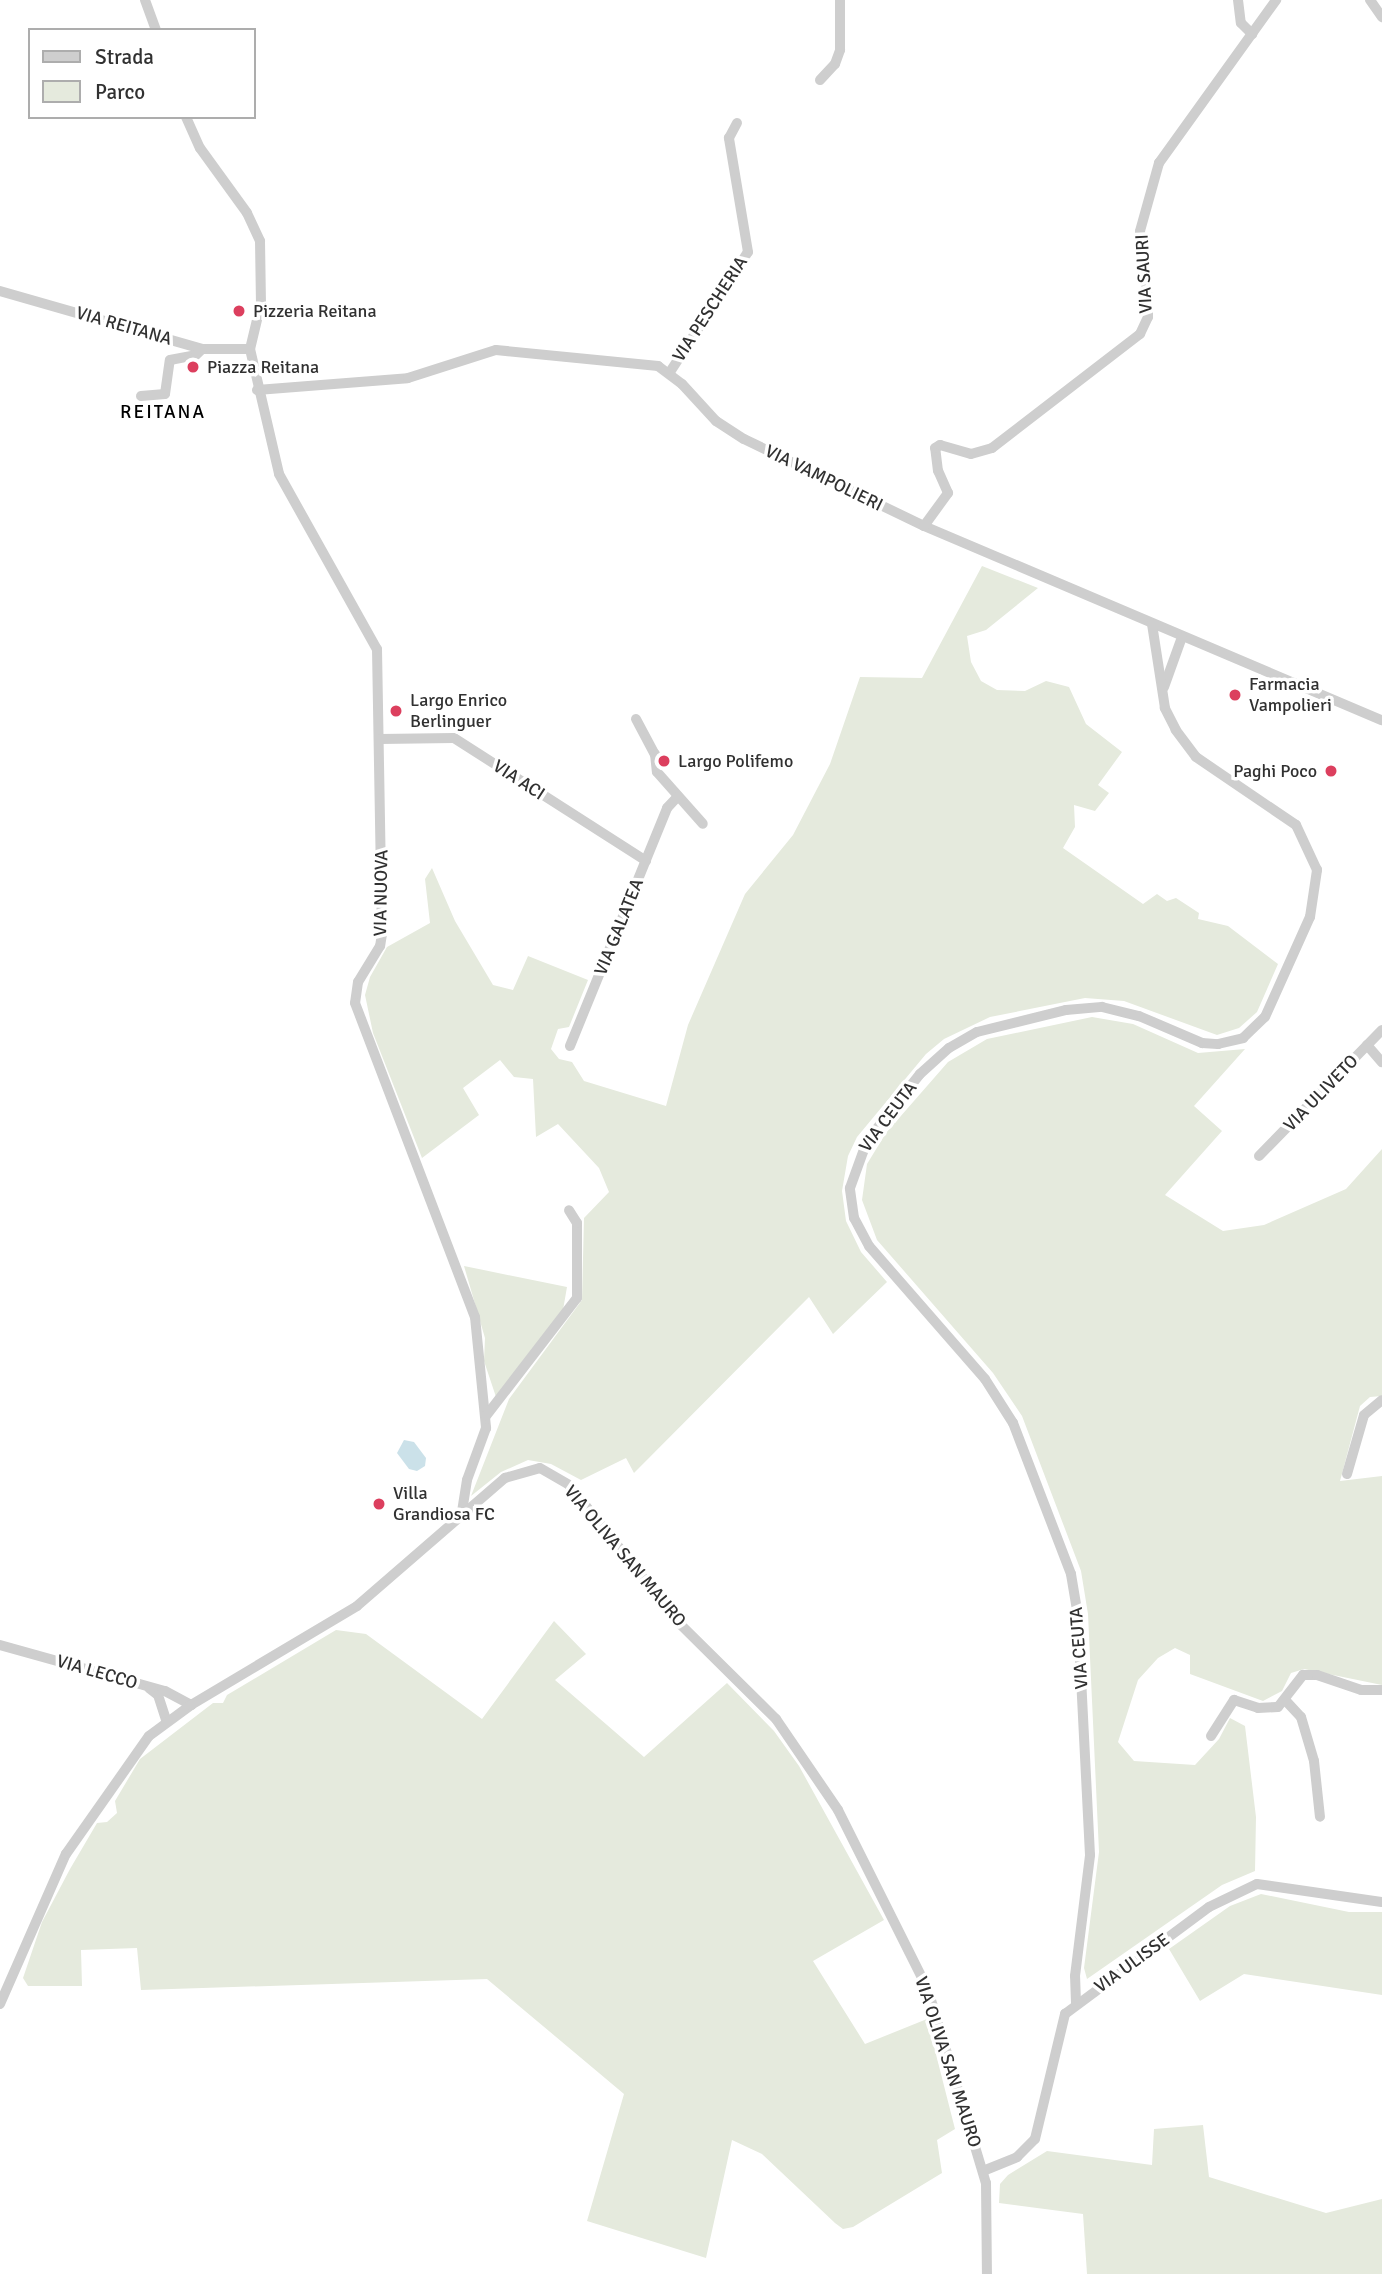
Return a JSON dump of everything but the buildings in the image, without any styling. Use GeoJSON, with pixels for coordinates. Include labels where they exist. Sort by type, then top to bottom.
{"type":"FeatureCollection","features":[{"type":"Feature","properties":{"kind":"street"},"geometry":{"type":"LineString","coordinates":[[145,0],[155,28]]}},
{"type":"Feature","properties":{"kind":"street"},"geometry":{"type":"LineString","coordinates":[[820,80],[835,64],[840,50],[840,0]]}},
{"type":"Feature","properties":{"kind":"street"},"geometry":{"type":"LineString","coordinates":[[1238,0],[1241,23],[1252,34]]}},
{"type":"Feature","properties":{"kind":"street","name":"VIA SAURI"},"geometry":{"type":"LineString","coordinates":[[924,526],[948,492],[938,471],[935,448],[940,445],[971,454],[992,448],[1140,334],[1148,317],[1148,300],[1140,230],[1159,163],[1276,0]]}},
{"type":"Feature","properties":{"kind":"street"},"geometry":{"type":"LineString","coordinates":[[1370,0],[1382,17]]}},
{"type":"Feature","properties":{"kind":"street"},"geometry":{"type":"LineString","coordinates":[[187,119],[200,148],[247,213],[260,241],[260,310],[250,349]]}},
{"type":"Feature","properties":{"kind":"street","name":"VIA PESCHERIA"},"geometry":{"type":"LineString","coordinates":[[670,372],[748,252],[729,138],[737,123]]}},
{"type":"Feature","properties":{"kind":"street","name":"VIA REITANA"},"geometry":{"type":"LineString","coordinates":[[0,291],[202,349],[250,349]]}},
{"type":"Feature","properties":{"kind":"street"},"geometry":{"type":"LineString","coordinates":[[141,396],[165,394],[170,360],[196,355],[202,349]]}},
{"type":"Feature","properties":{"kind":"street","name":"VIA NUOVA"},"geometry":{"type":"LineString","coordinates":[[250,349],[271,450],[289,496],[373,640],[380,690],[382,934],[380,946],[358,982],[355,1003],[475,1317],[486,1416],[461,1517]]}},
{"type":"Feature","properties":{"kind":"street","name":"VIA VAMPOLIERI"},"geometry":{"type":"LineString","coordinates":[[257,390],[408,378],[496,350],[645,363],[670,372],[727,429],[924,526],[1382,720]]}},
{"type":"Feature","properties":{"kind":"street","name":"VIA CEUTA"},"geometry":{"type":"LineString","coordinates":[[1076,2003],[1075,1976],[1090,1855],[1078,1616],[1071,1574],[1008,1415],[985,1379],[869,1246],[854,1217],[850,1188],[867,1141],[920,1074],[949,1048],[977,1032],[1066,1010],[1102,1007],[1139,1016],[1202,1043],[1217,1044],[1243,1038],[1265,1017],[1315,900],[1317,870],[1312,854],[1286,816],[1196,757],[1170,720],[1152,624]]}},
{"type":"Feature","properties":{"kind":"street"},"geometry":{"type":"LineString","coordinates":[[1163,689],[1182,637]]}},
{"type":"Feature","properties":{"kind":"street"},"geometry":{"type":"LineString","coordinates":[[636,719],[654,754],[657,772],[703,824]]}},
{"type":"Feature","properties":{"kind":"street","name":"VIA ACI"},"geometry":{"type":"LineString","coordinates":[[380,739],[454,738],[646,861]]}},
{"type":"Feature","properties":{"kind":"street","name":"VIA GALATEA"},"geometry":{"type":"LineString","coordinates":[[570,1046],[667,808],[678,796]]}},
{"type":"Feature","properties":{"kind":"street","name":"VIA ULIVETO"},"geometry":{"type":"LineString","coordinates":[[1259,1156],[1382,1030]]}},
{"type":"Feature","properties":{"kind":"street"},"geometry":{"type":"LineString","coordinates":[[1367,1045],[1382,1062]]}},
{"type":"Feature","properties":{"kind":"street"},"geometry":{"type":"LineString","coordinates":[[486,1416],[576,1298],[577,1223],[569,1210]]}},
{"type":"Feature","properties":{"kind":"street"},"geometry":{"type":"LineString","coordinates":[[1347,1474],[1364,1415],[1382,1400]]}},
{"type":"Feature","properties":{"kind":"street","name":"VIA OLIVA SAN MAURO"},"geometry":{"type":"LineString","coordinates":[[0,2004],[66,1854],[131,1756],[167,1722],[191,1705],[357,1606],[518,1471],[550,1471],[584,1502],[681,1625],[776,1718],[838,1810],[919,1970],[983,2171],[986,2274]]}},
{"type":"Feature","properties":{"kind":"street","name":"VIA LECCO"},"geometry":{"type":"LineString","coordinates":[[0,1645],[147,1686],[191,1705]]}},
{"type":"Feature","properties":{"kind":"street"},"geometry":{"type":"LineString","coordinates":[[1212,1736],[1234,1700],[1268,1709],[1286,1702],[1295,1681],[1309,1674],[1361,1690],[1382,1690]]}},
{"type":"Feature","properties":{"kind":"street"},"geometry":{"type":"LineString","coordinates":[[147,1686],[158,1695],[167,1722]]}},
{"type":"Feature","properties":{"kind":"street"},"geometry":{"type":"LineString","coordinates":[[1286,1702],[1300,1717],[1314,1761],[1320,1817]]}},
{"type":"Feature","properties":{"kind":"street","name":"VIA ULISSE"},"geometry":{"type":"LineString","coordinates":[[983,2171],[1017,2157],[1035,2139],[1042,2124],[1058,2029],[1076,2003],[1243,1887],[1277,1884],[1352,1901],[1382,1902]]}},
{"type":"Feature","properties":{"kind":"green space"},"geometry":{"type":"Polygon","coordinates":[[[982,566],[1038,588],[986,630],[967,636],[971,662],[981,681],[997,690],[1025,691],[1046,681],[1069,687],[1086,724],[1122,752],[1098,785],[1109,793],[1095,811],[1074,805],[1075,827],[1063,848],[1143,904],[1157,894],[1167,901],[1176,898],[1199,913],[1198,919],[1228,926],[1278,964],[1257,1012],[1239,1028],[1217,1035],[1124,1001],[1085,998],[990,1017],[944,1039],[926,1054],[857,1137],[848,1156],[842,1191],[846,1221],[861,1252],[887,1282],[833,1334],[809,1297],[634,1473],[626,1458],[581,1480],[551,1464],[528,1460],[501,1472],[471,1496],[509,1399],[582,1300],[584,1218],[609,1192],[599,1168],[558,1124],[536,1137],[533,1079],[514,1077],[500,1060],[463,1088],[479,1115],[422,1158],[373,1033],[365,995],[370,977],[387,947],[430,923],[425,879],[432,868],[455,921],[493,985],[513,990],[528,956],[588,980],[569,1027],[558,1029],[551,1049],[559,1059],[572,1062],[584,1081],[666,1106],[688,1025],[745,894],[793,835],[830,764],[860,677],[922,678],[982,566]]]}},
{"type":"Feature","properties":{"kind":"green space"},"geometry":{"type":"Polygon","coordinates":[[[1092,1017],[1133,1024],[1198,1053],[1245,1049],[1194,1106],[1222,1131],[1165,1195],[1223,1231],[1264,1225],[1346,1189],[1382,1149],[1382,1396],[1370,1397],[1360,1406],[1340,1481],[1382,1476],[1382,1685],[1304,1669],[1291,1673],[1282,1691],[1263,1701],[1190,1674],[1190,1655],[1175,1648],[1158,1658],[1138,1680],[1118,1742],[1134,1761],[1195,1765],[1219,1739],[1230,1718],[1245,1726],[1256,1817],[1255,1871],[1222,1885],[1087,1979],[1084,1968],[1099,1852],[1088,1614],[1081,1571],[1022,1416],[993,1373],[877,1240],[862,1200],[867,1164],[886,1133],[948,1062],[987,1039],[1092,1017]]]}},
{"type":"Feature","properties":{"kind":"green space"},"geometry":{"type":"Polygon","coordinates":[[[464,1266],[567,1287],[563,1310],[496,1397],[484,1361],[485,1338],[464,1266]]]}},
{"type":"Feature","properties":{"kind":"green space"},"geometry":{"type":"Polygon","coordinates":[[[554,1621],[586,1654],[555,1680],[644,1757],[727,1683],[774,1731],[799,1766],[884,1920],[813,1961],[865,2044],[927,2019],[955,2129],[937,2140],[942,2173],[853,2227],[843,2229],[762,2154],[732,2140],[706,2258],[587,2221],[624,2094],[487,1979],[141,1990],[137,1948],[81,1950],[82,1986],[28,1986],[23,1978],[42,1922],[70,1869],[97,1823],[107,1822],[117,1813],[115,1801],[140,1759],[213,1703],[223,1703],[227,1695],[336,1630],[366,1634],[482,1719],[554,1621]]]}},
{"type":"Feature","properties":{"kind":"green space"},"geometry":{"type":"Polygon","coordinates":[[[1261,1894],[1349,1912],[1382,1912],[1382,1995],[1244,1974],[1200,2001],[1169,1949],[1230,1906],[1261,1894]]]}},
{"type":"Feature","properties":{"kind":"green space"},"geometry":{"type":"Polygon","coordinates":[[[1203,2125],[1209,2177],[1326,2213],[1382,2199],[1382,2274],[1087,2274],[1083,2214],[999,2203],[1000,2184],[1008,2175],[1047,2151],[1152,2165],[1154,2129],[1203,2125]]]}},
{"type":"Feature","properties":{"kind":"water"},"geometry":{"type":"Polygon","coordinates":[[[404,1440],[414,1442],[426,1458],[425,1466],[417,1471],[409,1469],[397,1453],[404,1440]]]}},
{"type":"Feature","properties":{"kind":"place","name":"Pizzeria Reitana"},"geometry":{"type":"Point","coordinates":[239,311]}},
{"type":"Feature","properties":{"kind":"place","name":"Piazza Reitana"},"geometry":{"type":"Point","coordinates":[193,367]}},
{"type":"Feature","properties":{"kind":"place","name":"Farmacia Vampolieri"},"geometry":{"type":"Point","coordinates":[1235,695]}},
{"type":"Feature","properties":{"kind":"place","name":"Largo Enrico Berlinguer"},"geometry":{"type":"Point","coordinates":[396,711]}},
{"type":"Feature","properties":{"kind":"place","name":"Largo Polifemo"},"geometry":{"type":"Point","coordinates":[664,761]}},
{"type":"Feature","properties":{"kind":"place","name":"Paghi Poco"},"geometry":{"type":"Point","coordinates":[1331,771]}},
{"type":"Feature","properties":{"kind":"place","name":"Villa Grandiosa FC"},"geometry":{"type":"Point","coordinates":[379,1504]}},
{"type":"Feature","properties":{"kind":"district","name":"REITANA"},"geometry":{"type":"Point","coordinates":[163,413]}}]}
